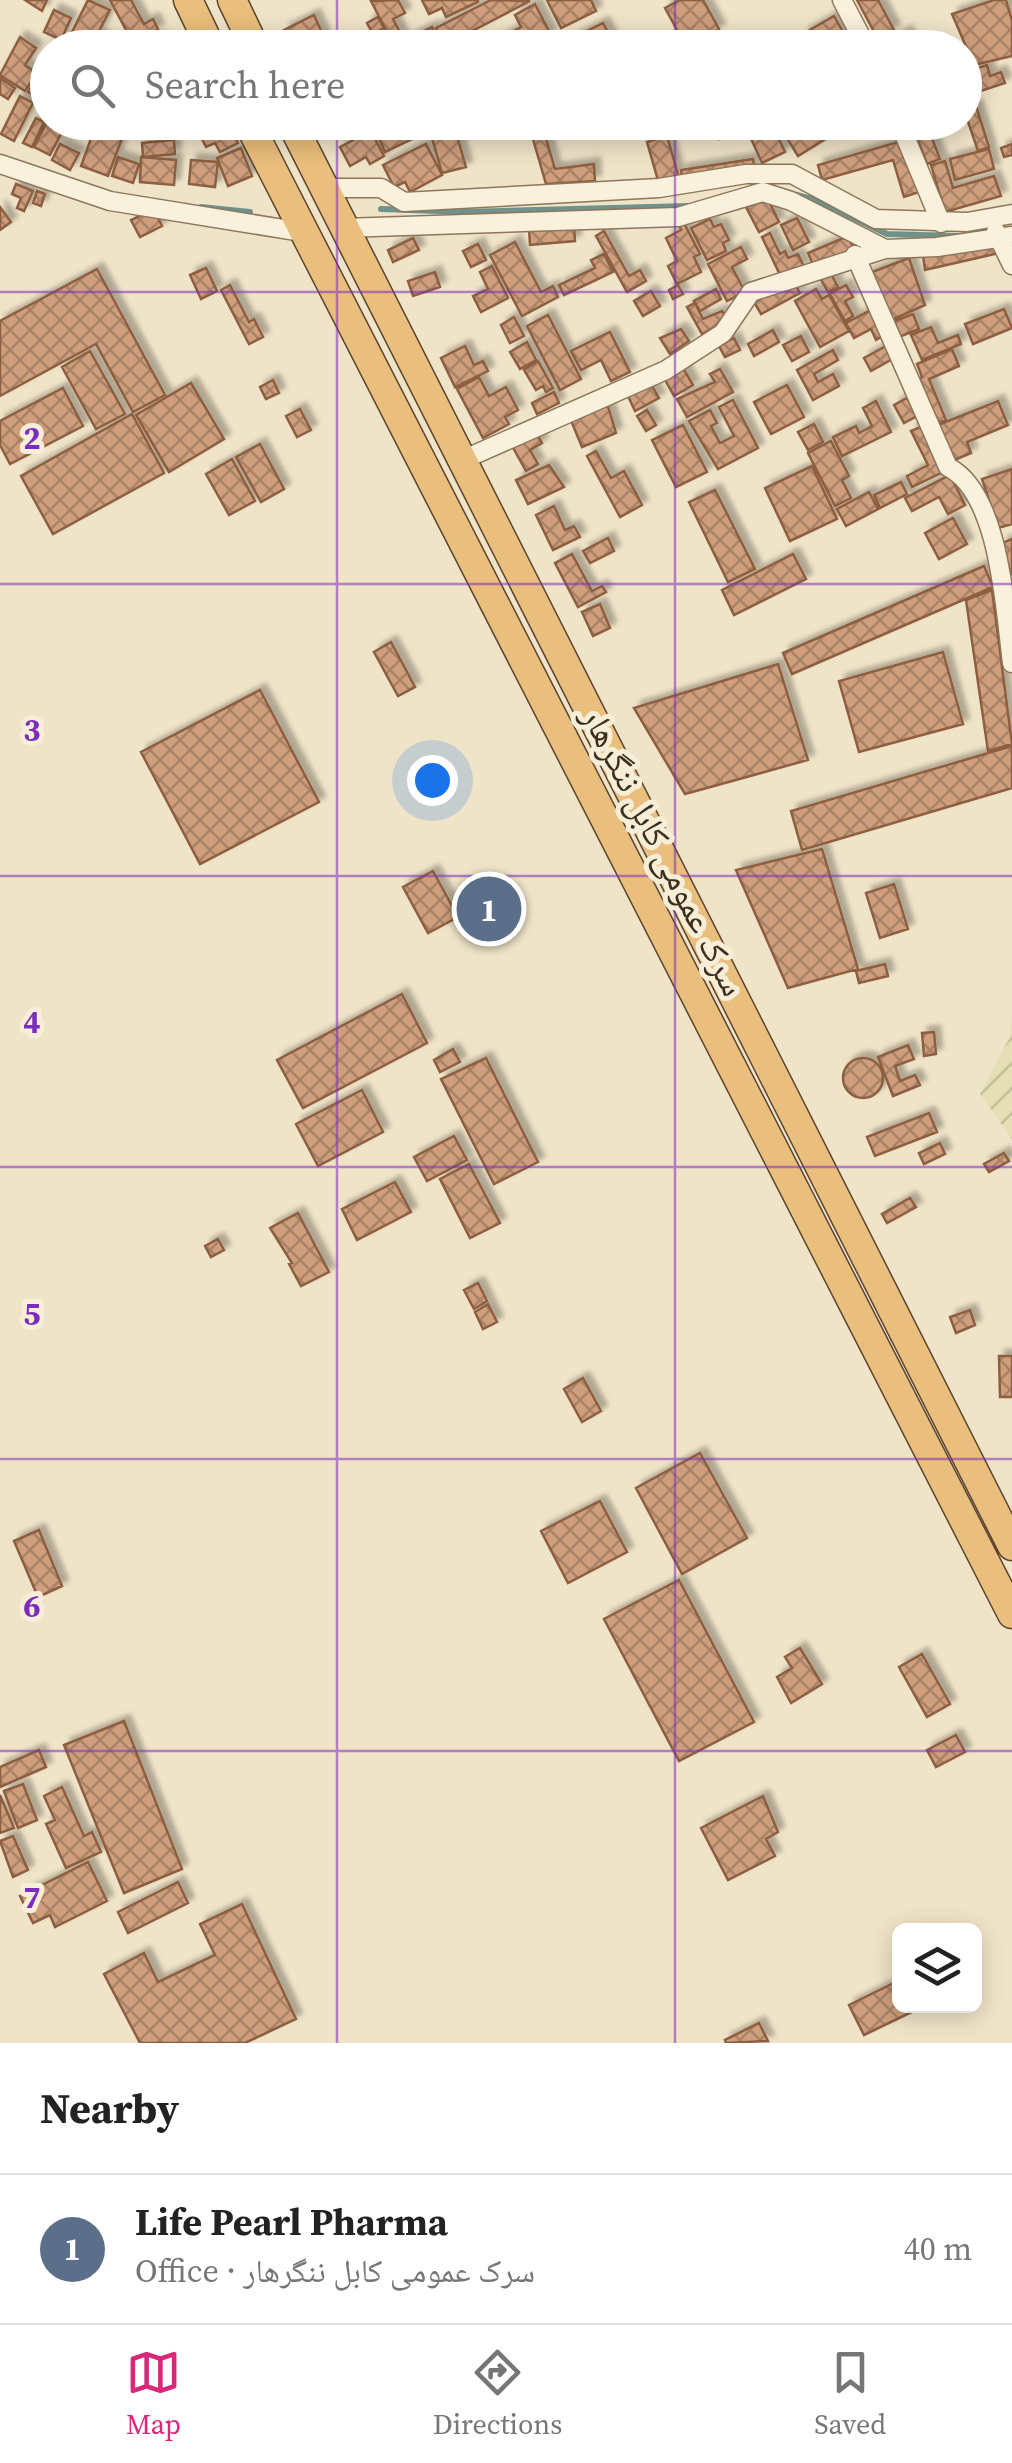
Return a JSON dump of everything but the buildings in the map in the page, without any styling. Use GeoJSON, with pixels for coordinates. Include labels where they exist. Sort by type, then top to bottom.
{"type":"FeatureCollection","features":[{"type":"Feature","properties":{"kind":"highway"},"geometry":{"type":"LineString","coordinates":[[188,0],[202,30]]}},
{"type":"Feature","properties":{"kind":"highway"},"geometry":{"type":"LineString","coordinates":[[232,0],[246,30]]}},
{"type":"Feature","properties":{"kind":"highway","name":"سرک عمومی کابل ننگرهار"},"geometry":{"type":"LineString","coordinates":[[257,140],[1012,1614]]}},
{"type":"Feature","properties":{"kind":"highway","name":"سرک عمومی کابل ننگرهار"},"geometry":{"type":"LineString","coordinates":[[301,140],[1012,1546]]}},
{"type":"Feature","properties":{"kind":"highway"},"geometry":{"type":"LineString","coordinates":[[639,886],[667,870]]}},
{"type":"Feature","properties":{"kind":"highway"},"geometry":{"type":"LineString","coordinates":[[869,1334],[896,1320]]}},
{"type":"Feature","properties":{"kind":"street"},"geometry":{"type":"LineString","coordinates":[[842,0],[858,30]]}},
{"type":"Feature","properties":{"kind":"street"},"geometry":{"type":"LineString","coordinates":[[906,140],[941,223]]}},
{"type":"Feature","properties":{"kind":"street"},"geometry":{"type":"LineString","coordinates":[[0,164],[110,200],[302,232]]}},
{"type":"Feature","properties":{"kind":"street"},"geometry":{"type":"LineString","coordinates":[[324,188],[381,188],[404,202],[659,188],[746,174],[792,174],[876,220],[998,229]]}},
{"type":"Feature","properties":{"kind":"street"},"geometry":{"type":"LineString","coordinates":[[343,228],[678,217],[763,192],[790,200],[886,249]]}},
{"type":"Feature","properties":{"kind":"street"},"geometry":{"type":"LineString","coordinates":[[460,461],[666,370],[723,333],[751,292],[855,256],[998,229],[1012,214]]}},
{"type":"Feature","properties":{"kind":"street"},"geometry":{"type":"LineString","coordinates":[[998,229],[1012,265]]}},
{"type":"Feature","properties":{"kind":"street"},"geometry":{"type":"LineString","coordinates":[[855,256],[948,467],[975,487],[998,560],[1012,663]]}},
{"type":"Feature","properties":{"kind":"shaded area"},"geometry":{"type":"Polygon","coordinates":[[[1012,1015],[1012,1139],[980,1094],[1010,1037],[1012,1015]]]}},
{"type":"Feature","properties":{"kind":"waterway"},"geometry":{"type":"LineString","coordinates":[[769,188],[816,200],[887,234],[957,236]]}},
{"type":"Feature","properties":{"kind":"waterway"},"geometry":{"type":"LineString","coordinates":[[381,209],[466,212],[689,206]]}},
{"type":"Feature","properties":{"kind":"waterway"},"geometry":{"type":"LineString","coordinates":[[201,207],[250,212]]}},
{"type":"Feature","properties":{"kind":"place","name":"Life Pearl Pharma"},"geometry":{"type":"Point","coordinates":[489,909]}}]}
